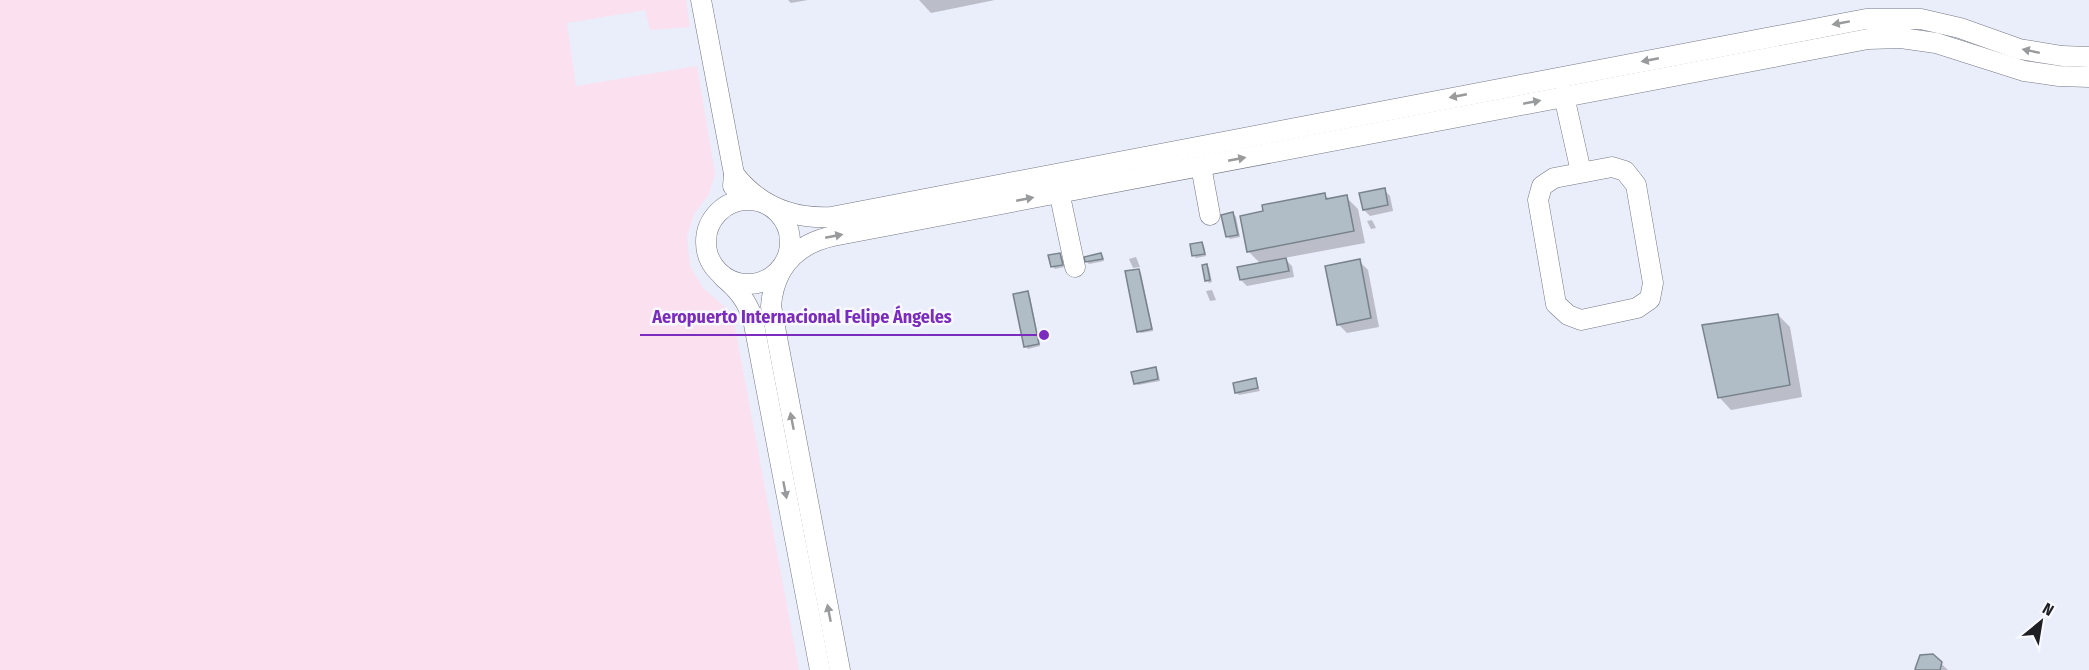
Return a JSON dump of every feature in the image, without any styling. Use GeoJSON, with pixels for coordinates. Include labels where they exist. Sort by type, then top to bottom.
{"type":"FeatureCollection","features":[{"type":"Feature","properties":{"kind":"street"},"geometry":{"type":"LineString","coordinates":[[701,0],[734,174],[731,193],[710,222],[705,242],[710,262],[739,291],[753,319],[820,670]]}},
{"type":"Feature","properties":{"kind":"street"},"geometry":{"type":"LineString","coordinates":[[723,277],[734,282],[757,284],[777,273],[801,248],[822,238],[1058,183],[1866,19],[1902,18],[1931,21],[1960,28],[2019,49],[2062,56],[2089,57]]}},
{"type":"Feature","properties":{"kind":"street"},"geometry":{"type":"LineString","coordinates":[[717,213],[735,201],[746,200],[767,204],[805,217],[831,217],[1058,183],[1201,166],[1852,41],[1885,38],[1936,43],[2024,71],[2089,77]]}},
{"type":"Feature","properties":{"kind":"street"},"geometry":{"type":"LineString","coordinates":[[1564,96],[1581,172]]}},
{"type":"Feature","properties":{"kind":"street"},"geometry":{"type":"LineString","coordinates":[[1201,166],[1210,215]]}},
{"type":"Feature","properties":{"kind":"street"},"geometry":{"type":"LineString","coordinates":[[1612,167],[1625,171],[1636,185],[1653,283],[1650,298],[1637,308],[1581,320],[1568,315],[1557,304],[1538,200],[1542,186],[1554,178],[1581,172],[1612,167]]}},
{"type":"Feature","properties":{"kind":"street"},"geometry":{"type":"LineString","coordinates":[[734,174],[749,191],[784,220],[789,231],[789,254],[774,284],[772,317],[840,670]]}},
{"type":"Feature","properties":{"kind":"street"},"geometry":{"type":"LineString","coordinates":[[1058,183],[1075,267]]}},
{"type":"Feature","properties":{"kind":"shaded area"},"geometry":{"type":"Polygon","coordinates":[[[0,0],[2089,0],[2089,670],[0,670],[0,0]]]}},
{"type":"Feature","properties":{"kind":"shaded area"},"geometry":{"type":"Polygon","coordinates":[[[0,0],[686,0],[690,27],[650,30],[645,10],[567,23],[576,86],[697,66],[715,174],[709,194],[694,214],[687,237],[690,266],[703,288],[726,308],[734,322],[799,670],[0,670],[0,0]]]}},
{"type":"Feature","properties":{"kind":"building"},"geometry":{"type":"Polygon","coordinates":[[[1385,188],[1388,205],[1363,210],[1359,193],[1385,188]]]}},
{"type":"Feature","properties":{"kind":"building"},"geometry":{"type":"Polygon","coordinates":[[[1325,193],[1326,199],[1347,195],[1354,231],[1247,252],[1240,216],[1263,211],[1262,205],[1325,193]]]}},
{"type":"Feature","properties":{"kind":"building"},"geometry":{"type":"Polygon","coordinates":[[[1233,212],[1238,235],[1226,237],[1221,215],[1233,212]]]}},
{"type":"Feature","properties":{"kind":"building"},"geometry":{"type":"Polygon","coordinates":[[[1202,242],[1205,254],[1192,256],[1190,244],[1202,242]]]}},
{"type":"Feature","properties":{"kind":"building"},"geometry":{"type":"Polygon","coordinates":[[[1060,253],[1063,265],[1051,267],[1048,255],[1060,253]]]}},
{"type":"Feature","properties":{"kind":"building"},"geometry":{"type":"Polygon","coordinates":[[[1101,253],[1103,259],[1085,262],[1084,257],[1101,253]]]}},
{"type":"Feature","properties":{"kind":"building"},"geometry":{"type":"Polygon","coordinates":[[[1286,258],[1289,271],[1240,280],[1237,267],[1286,258]]]}},
{"type":"Feature","properties":{"kind":"building"},"geometry":{"type":"Polygon","coordinates":[[[1360,259],[1371,318],[1337,325],[1325,266],[1360,259]]]}},
{"type":"Feature","properties":{"kind":"building"},"geometry":{"type":"Polygon","coordinates":[[[1207,264],[1210,280],[1205,281],[1202,265],[1207,264]]]}},
{"type":"Feature","properties":{"kind":"building"},"geometry":{"type":"Polygon","coordinates":[[[1139,269],[1152,329],[1137,332],[1125,271],[1139,269]]]}},
{"type":"Feature","properties":{"kind":"building"},"geometry":{"type":"Polygon","coordinates":[[[1028,291],[1039,344],[1024,347],[1013,294],[1028,291]]]}},
{"type":"Feature","properties":{"kind":"building"},"geometry":{"type":"Polygon","coordinates":[[[1778,314],[1790,385],[1718,398],[1702,325],[1778,314]]]}},
{"type":"Feature","properties":{"kind":"building"},"geometry":{"type":"Polygon","coordinates":[[[1156,367],[1158,379],[1134,384],[1131,372],[1156,367]]]}},
{"type":"Feature","properties":{"kind":"building"},"geometry":{"type":"Polygon","coordinates":[[[1256,378],[1258,388],[1235,393],[1233,383],[1256,378]]]}},
{"type":"Feature","properties":{"kind":"building"},"geometry":{"type":"Polygon","coordinates":[[[1933,654],[1942,662],[1940,670],[1915,669],[1920,655],[1933,654]]]}},
{"type":"Feature","properties":{"kind":"place","name":"Aeropuerto Internacional Felipe Ángeles"},"geometry":{"type":"Point","coordinates":[1044,335]}}]}
